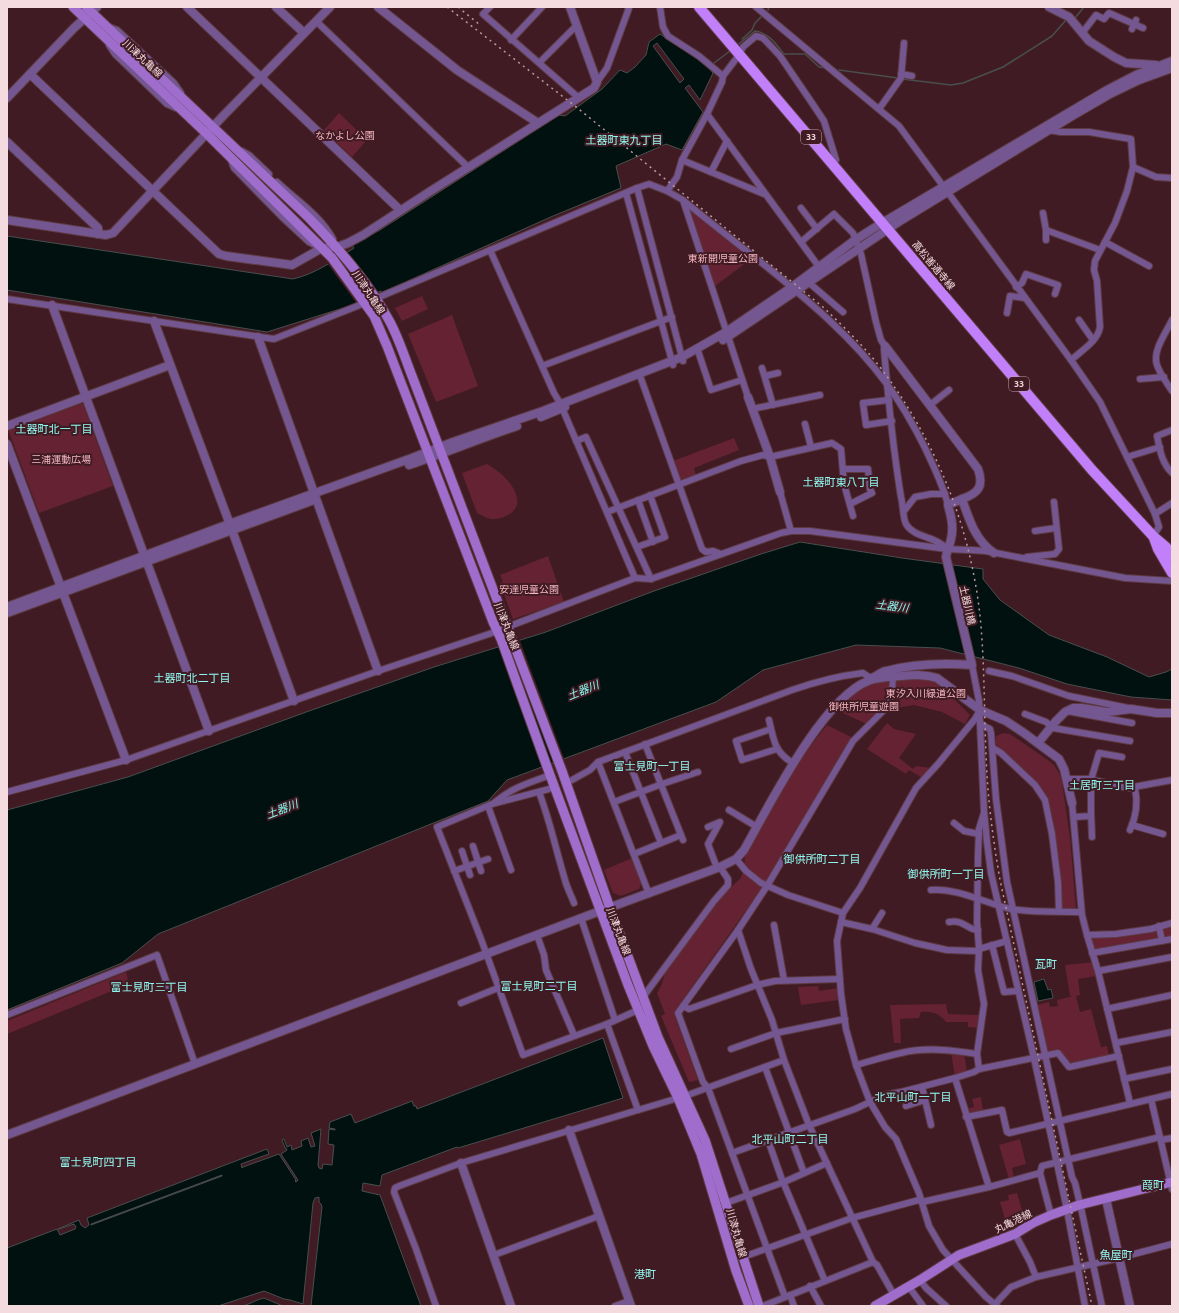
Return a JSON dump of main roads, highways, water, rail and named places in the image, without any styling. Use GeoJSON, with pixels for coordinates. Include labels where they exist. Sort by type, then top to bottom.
{"type":"FeatureCollection","features":[{"type":"Feature","properties":{"kind":"main road","name":"川津丸亀線"},"geometry":{"type":"LineString","coordinates":[[73,7],[90,11],[231,151],[309,218],[339,250],[374,297],[390,323],[508,626],[562,770],[643,998],[682,1097],[701,1154],[736,1271],[749,1306]]}},
{"type":"Feature","properties":{"kind":"main road","name":"高松善通寺線"},"geometry":{"type":"LineString","coordinates":[[699,7],[834,164],[1092,470],[1153,536],[1166,547],[1172,556]]}},
{"type":"Feature","properties":{"kind":"main road","name":"川津丸亀線"},"geometry":{"type":"LineString","coordinates":[[90,11],[105,37],[186,108]]}},
{"type":"Feature","properties":{"kind":"main road","name":"川津丸亀線"},"geometry":{"type":"LineString","coordinates":[[231,151],[332,258],[374,316],[499,635],[600,911],[638,1010],[653,1046],[705,1140],[759,1306]]}},
{"type":"Feature","properties":{"kind":"main road","name":"高松善通寺線"},"geometry":{"type":"LineString","coordinates":[[1153,536],[1158,549],[1172,573]]}},
{"type":"Feature","properties":{"kind":"main road","name":"丸亀港線"},"geometry":{"type":"LineString","coordinates":[[879,1305],[959,1255],[1015,1234],[1033,1223],[1051,1215],[1080,1204],[1171,1184]]}},
{"type":"Feature","properties":{"kind":"water"},"geometry":{"type":"Polygon","coordinates":[[[660,34],[709,67],[713,73],[700,100],[689,85],[685,88],[703,112],[682,150],[666,144],[616,166],[621,188],[553,216],[381,293],[381,291],[356,302],[356,304],[267,332],[7,290],[7,236],[293,279],[309,274],[340,257],[354,248],[352,245],[380,230],[559,115],[565,116],[602,89],[620,70],[627,73],[635,67],[646,55],[649,42],[660,34]],[[657,43],[653,46],[680,83],[684,79],[657,43]]]}},
{"type":"Feature","properties":{"kind":"water","name":"土器川"},"geometry":{"type":"Polygon","coordinates":[[[800,542],[983,569],[983,579],[1000,600],[1049,635],[1107,657],[1149,677],[1172,669],[1172,700],[1131,697],[1067,684],[1019,668],[940,648],[856,645],[763,670],[716,702],[507,780],[488,801],[158,934],[122,963],[7,1010],[7,810],[128,777],[434,667],[546,632],[654,591],[800,542]]]}},
{"type":"Feature","properties":{"kind":"water"},"geometry":{"type":"Polygon","coordinates":[[[1044,979],[1048,990],[1051,989],[1053,998],[1038,1001],[1034,982],[1044,979]]]}},
{"type":"Feature","properties":{"kind":"water"},"geometry":{"type":"Polygon","coordinates":[[[603,1038],[623,1098],[458,1148],[457,1147],[382,1175],[380,1186],[363,1183],[362,1191],[380,1195],[421,1306],[311,1306],[322,1207],[319,1202],[319,1197],[315,1198],[313,1203],[303,1304],[284,1299],[264,1291],[218,1306],[7,1306],[7,1248],[57,1229],[60,1235],[75,1229],[76,1227],[74,1224],[58,1229],[79,1220],[81,1225],[85,1228],[89,1225],[87,1218],[267,1149],[269,1154],[241,1164],[242,1168],[279,1154],[296,1182],[298,1180],[281,1154],[287,1150],[282,1140],[284,1139],[287,1147],[291,1145],[292,1150],[302,1146],[301,1141],[308,1138],[311,1147],[315,1146],[311,1133],[321,1129],[318,1165],[319,1168],[322,1169],[323,1164],[332,1165],[334,1145],[328,1144],[329,1129],[335,1129],[329,1128],[330,1122],[351,1114],[355,1123],[412,1101],[417,1109],[603,1038]],[[222,1175],[91,1225],[222,1176],[222,1175]]]}},
{"type":"Feature","properties":{"kind":"water"},"geometry":{"type":"Polygon","coordinates":[[[264,1298],[283,1306],[243,1306],[259,1299],[264,1298]]]}},
{"type":"Feature","properties":{"kind":"waterway"},"geometry":{"type":"LineString","coordinates":[[1075,18],[1084,7]]}},
{"type":"Feature","properties":{"kind":"waterway"},"geometry":{"type":"LineString","coordinates":[[742,39],[752,30],[755,23],[762,16]]}},
{"type":"Feature","properties":{"kind":"waterway"},"geometry":{"type":"LineString","coordinates":[[902,79],[951,85],[963,83],[1003,67],[1052,36],[1066,20]]}},
{"type":"Feature","properties":{"kind":"waterway"},"geometry":{"type":"LineString","coordinates":[[736,46],[755,31],[760,32],[772,40],[784,54],[805,54],[819,67],[826,68]]}},
{"type":"Feature","properties":{"kind":"waterway"},"geometry":{"type":"LineString","coordinates":[[714,63],[730,51]]}},
{"type":"Feature","properties":{"kind":"waterway"},"geometry":{"type":"LineString","coordinates":[[839,70],[898,78]]}},
{"type":"Feature","properties":{"kind":"railway"},"geometry":{"type":"LineString","coordinates":[[447,7],[575,106],[823,307],[864,348],[886,375],[905,403],[938,463],[962,526],[977,592],[981,626],[988,788],[992,828],[1000,880],[1092,1306]]}},
{"type":"Feature","properties":{"kind":"railway"},"geometry":{"type":"LineString","coordinates":[[458,7],[480,25]]}},
{"type":"Feature","properties":{"kind":"district","name":"土器町東九丁目"},"geometry":{"type":"Point","coordinates":[624,140]}},
{"type":"Feature","properties":{"kind":"district","name":"土器町北一丁目"},"geometry":{"type":"Point","coordinates":[54,429]}},
{"type":"Feature","properties":{"kind":"district","name":"土器町東八丁目"},"geometry":{"type":"Point","coordinates":[841,482]}},
{"type":"Feature","properties":{"kind":"district","name":"土器町北二丁目"},"geometry":{"type":"Point","coordinates":[192,678]}},
{"type":"Feature","properties":{"kind":"district","name":"富士見町一丁目"},"geometry":{"type":"Point","coordinates":[652,766]}},
{"type":"Feature","properties":{"kind":"district","name":"土居町三丁目"},"geometry":{"type":"Point","coordinates":[1102,785]}},
{"type":"Feature","properties":{"kind":"district","name":"御供所町二丁目"},"geometry":{"type":"Point","coordinates":[822,859]}},
{"type":"Feature","properties":{"kind":"district","name":"御供所町一丁目"},"geometry":{"type":"Point","coordinates":[946,874]}},
{"type":"Feature","properties":{"kind":"district","name":"瓦町"},"geometry":{"type":"Point","coordinates":[1046,964]}},
{"type":"Feature","properties":{"kind":"district","name":"富士見町二丁目"},"geometry":{"type":"Point","coordinates":[539,986]}},
{"type":"Feature","properties":{"kind":"district","name":"富士見町三丁目"},"geometry":{"type":"Point","coordinates":[149,987]}},
{"type":"Feature","properties":{"kind":"district","name":"北平山町一丁目"},"geometry":{"type":"Point","coordinates":[913,1097]}},
{"type":"Feature","properties":{"kind":"district","name":"北平山町二丁目"},"geometry":{"type":"Point","coordinates":[790,1139]}},
{"type":"Feature","properties":{"kind":"district","name":"富士見町四丁目"},"geometry":{"type":"Point","coordinates":[98,1162]}},
{"type":"Feature","properties":{"kind":"district","name":"葭町"},"geometry":{"type":"Point","coordinates":[1153,1185]}},
{"type":"Feature","properties":{"kind":"district","name":"魚屋町"},"geometry":{"type":"Point","coordinates":[1116,1255]}},
{"type":"Feature","properties":{"kind":"district","name":"港町"},"geometry":{"type":"Point","coordinates":[645,1274]}},
{"type":"Feature","properties":{"kind":"park label","name":"なかよし公園"},"geometry":{"type":"Point","coordinates":[345,135]}},
{"type":"Feature","properties":{"kind":"park label","name":"東新開児童公園"},"geometry":{"type":"Point","coordinates":[723,258]}},
{"type":"Feature","properties":{"kind":"park label","name":"三浦運動広場"},"geometry":{"type":"Point","coordinates":[61,459]}},
{"type":"Feature","properties":{"kind":"park label","name":"安達児童公園"},"geometry":{"type":"Point","coordinates":[529,589]}},
{"type":"Feature","properties":{"kind":"park label","name":"東汐入川緑道公園"},"geometry":{"type":"Point","coordinates":[926,693]}},
{"type":"Feature","properties":{"kind":"park label","name":"御供所児童遊園"},"geometry":{"type":"Point","coordinates":[864,706]}}]}
